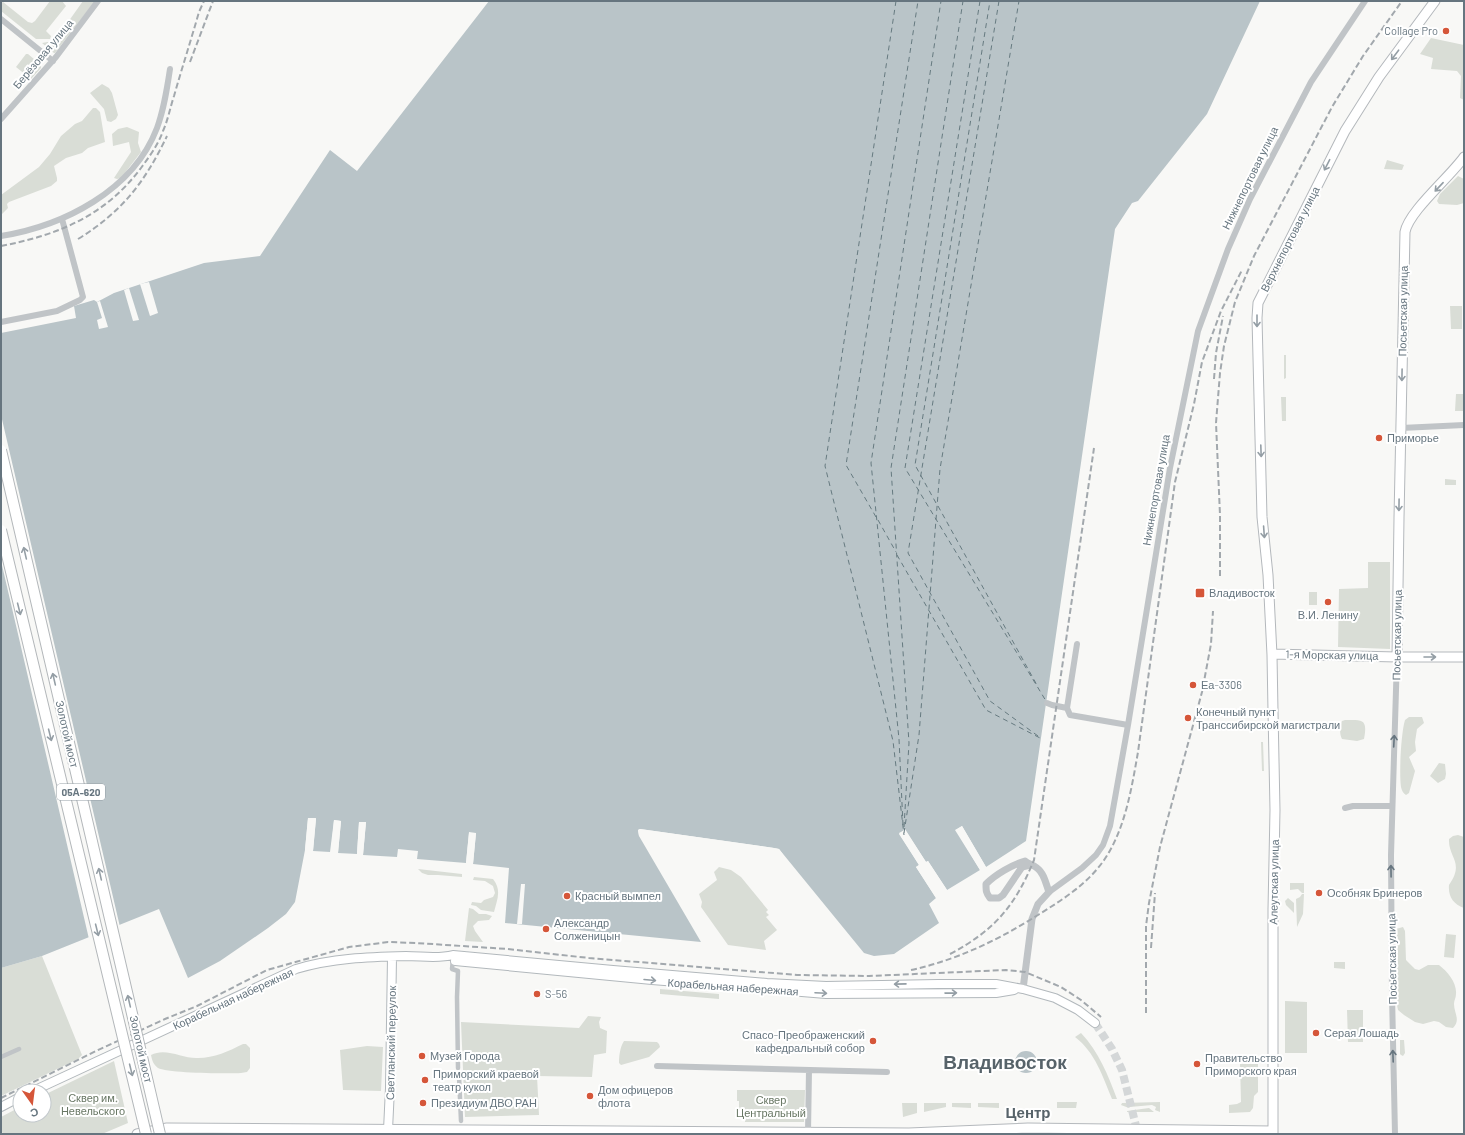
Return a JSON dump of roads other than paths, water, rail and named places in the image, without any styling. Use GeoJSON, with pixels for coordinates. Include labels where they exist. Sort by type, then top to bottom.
{"type":"FeatureCollection","features":[{"type":"Feature","properties":{"kind":"highway","name":"Золотой мост"},"geometry":{"type":"LineString","coordinates":[[1,450],[165,1132]]}},
{"type":"Feature","properties":{"kind":"highway","name":"Золотой мост"},"geometry":{"type":"LineString","coordinates":[[1,530],[146,1134]]}},
{"type":"Feature","properties":{"kind":"main road","name":"Верхнепортовая улица"},"geometry":{"type":"LineString","coordinates":[[1271,631],[1262,517],[1257,318],[1258,303],[1345,131],[1379,76],[1435,1]]}},
{"type":"Feature","properties":{"kind":"main road","name":"Посьетская улица"},"geometry":{"type":"LineString","coordinates":[[1397,657],[1398,518],[1406,226],[1414,213],[1464,158]]}},
{"type":"Feature","properties":{"kind":"main road","name":"Алеутская улица"},"geometry":{"type":"LineString","coordinates":[[1271,631],[1275,808],[1273,909],[1273,1132]]}},
{"type":"Feature","properties":{"kind":"main road","name":"1-я Морская улица"},"geometry":{"type":"LineString","coordinates":[[1272,654],[1397,657],[1464,656]]}},
{"type":"Feature","properties":{"kind":"main road","name":"Светланский переулок"},"geometry":{"type":"LineString","coordinates":[[388,1130],[392,957]]}},
{"type":"Feature","properties":{"kind":"main road","name":"Корабельная набережная"},"geometry":{"type":"LineString","coordinates":[[50,1083],[296,969],[347,958],[450,958],[768,983],[826,986],[996,984],[1023,989],[1065,1002],[1095,1023]]}},
{"type":"Feature","properties":{"kind":"main road"},"geometry":{"type":"LineString","coordinates":[[1,1107],[12,1101]]}},
{"type":"Feature","properties":{"kind":"main road"},"geometry":{"type":"LineString","coordinates":[[136,1134],[165,1132],[302,1132],[388,1130],[470,1132],[808,1134],[1028,1131],[1273,1132]]}},
{"type":"Feature","properties":{"kind":"street","name":"Берёзовая улица"},"geometry":{"type":"LineString","coordinates":[[1,119],[53,61],[98,1]]}},
{"type":"Feature","properties":{"kind":"street","name":"Нижнепортовая улица"},"geometry":{"type":"LineString","coordinates":[[1023,989],[1032,919],[1038,904],[1049,892],[1091,860],[1103,845],[1110,826],[1170,468],[1200,325],[1228,249],[1254,192],[1311,82],[1365,1]]}},
{"type":"Feature","properties":{"kind":"street"},"geometry":{"type":"LineString","coordinates":[[1,19],[53,61]]}},
{"type":"Feature","properties":{"kind":"street"},"geometry":{"type":"LineString","coordinates":[[1,236],[31,229],[62,219],[84,208],[116,186],[134,167],[148,146],[156,129],[166,96],[170,69]]}},
{"type":"Feature","properties":{"kind":"street"},"geometry":{"type":"LineString","coordinates":[[1,322],[57,312],[83,297],[62,219]]}},
{"type":"Feature","properties":{"kind":"street"},"geometry":{"type":"LineString","coordinates":[[1401,428],[1464,425]]}},
{"type":"Feature","properties":{"kind":"street"},"geometry":{"type":"LineString","coordinates":[[1077,644],[1067,708],[1070,715],[1128,725]]}},
{"type":"Feature","properties":{"kind":"street","name":"Посьетская улица"},"geometry":{"type":"LineString","coordinates":[[1395,1134],[1391,950],[1392,806],[1397,657]]}},
{"type":"Feature","properties":{"kind":"street"},"geometry":{"type":"LineString","coordinates":[[1047,703],[1067,708]]}},
{"type":"Feature","properties":{"kind":"street"},"geometry":{"type":"LineString","coordinates":[[1345,808],[1353,806],[1392,806]]}},
{"type":"Feature","properties":{"kind":"street"},"geometry":{"type":"LineString","coordinates":[[1030,865],[1022,868],[1003,895],[999,898],[990,898],[987,895],[986,884],[990,880],[1018,863],[1025,861],[1030,865],[1037,867],[1049,892]]}},
{"type":"Feature","properties":{"kind":"street"},"geometry":{"type":"LineString","coordinates":[[450,958],[452,969],[458,971],[456,997],[458,1068]]}},
{"type":"Feature","properties":{"kind":"street"},"geometry":{"type":"LineString","coordinates":[[1,1057],[19,1049]]}},
{"type":"Feature","properties":{"kind":"street"},"geometry":{"type":"LineString","coordinates":[[657,1066],[887,1072]]}},
{"type":"Feature","properties":{"kind":"street"},"geometry":{"type":"LineString","coordinates":[[808,1134],[809,1070]]}},
{"type":"Feature","properties":{"kind":"street"},"geometry":{"type":"LineString","coordinates":[[459,1076],[461,1121]]}},
{"type":"Feature","properties":{"kind":"tunnel"},"geometry":{"type":"LineString","coordinates":[[1095,1023],[1112,1049],[1122,1070],[1138,1134]]}},
{"type":"Feature","properties":{"kind":"railway"},"geometry":{"type":"LineString","coordinates":[[1,246],[42,236],[79,221],[96,211],[127,185],[156,146],[165,127],[199,12],[204,1]]}},
{"type":"Feature","properties":{"kind":"railway"},"geometry":{"type":"LineString","coordinates":[[190,62],[213,1]]}},
{"type":"Feature","properties":{"kind":"railway"},"geometry":{"type":"LineString","coordinates":[[1220,576],[1220,515],[1216,423],[1224,346],[1235,302],[1254,256],[1332,107],[1363,56],[1402,1]]}},
{"type":"Feature","properties":{"kind":"railway"},"geometry":{"type":"LineString","coordinates":[[78,239],[94,229],[120,207],[131,195],[150,168],[167,136]]}},
{"type":"Feature","properties":{"kind":"railway"},"geometry":{"type":"LineString","coordinates":[[911,970],[961,955],[1008,933],[1038,915],[1068,896],[1086,881],[1101,864],[1114,842],[1128,804],[1138,752],[1175,482],[1194,404],[1202,362],[1221,311],[1242,270]]}},
{"type":"Feature","properties":{"kind":"railway"},"geometry":{"type":"LineString","coordinates":[[1214,379],[1216,353],[1223,316]]}},
{"type":"Feature","properties":{"kind":"railway"},"geometry":{"type":"LineString","coordinates":[[950,954],[979,936],[1002,915],[1019,891],[1034,860],[1094,448]]}},
{"type":"Feature","properties":{"kind":"railway"},"geometry":{"type":"LineString","coordinates":[[1146,1013],[1146,926],[1149,903],[1160,847],[1202,692],[1211,644],[1213,611]]}},
{"type":"Feature","properties":{"kind":"railway"},"geometry":{"type":"LineString","coordinates":[[1151,948],[1155,893]]}},
{"type":"Feature","properties":{"kind":"railway"},"geometry":{"type":"LineString","coordinates":[[1,1098],[96,1051],[197,1006],[267,970],[349,947],[388,942],[508,949],[589,958],[797,975],[869,976],[1006,970],[1025,972],[1061,987],[1081,1000],[1101,1017]]}},
{"type":"Feature","properties":{"kind":"place","name":"Collage Pro"},"geometry":{"type":"Point","coordinates":[1446,31]}},
{"type":"Feature","properties":{"kind":"place","name":"Приморье"},"geometry":{"type":"Point","coordinates":[1379,438]}},
{"type":"Feature","properties":{"kind":"place","name":"Владивосток"},"geometry":{"type":"Point","coordinates":[1200,593]}},
{"type":"Feature","properties":{"kind":"place","name":"В.И. Ленину"},"geometry":{"type":"Point","coordinates":[1328,602]}},
{"type":"Feature","properties":{"kind":"place","name":"Еа-3306"},"geometry":{"type":"Point","coordinates":[1193,685]}},
{"type":"Feature","properties":{"kind":"place","name":"Конечный пункт Транссибирской магистрали"},"geometry":{"type":"Point","coordinates":[1188,718]}},
{"type":"Feature","properties":{"kind":"place","name":"Особняк Бринеров"},"geometry":{"type":"Point","coordinates":[1319,893]}},
{"type":"Feature","properties":{"kind":"place","name":"Красный вымпел"},"geometry":{"type":"Point","coordinates":[567,896]}},
{"type":"Feature","properties":{"kind":"place","name":"Александр Солженицын"},"geometry":{"type":"Point","coordinates":[546,929]}},
{"type":"Feature","properties":{"kind":"place","name":"S-56"},"geometry":{"type":"Point","coordinates":[537,994]}},
{"type":"Feature","properties":{"kind":"place","name":"Серая Лошадь"},"geometry":{"type":"Point","coordinates":[1316,1033]}},
{"type":"Feature","properties":{"kind":"place","name":"Спасо-Преображенский кафедральный собор"},"geometry":{"type":"Point","coordinates":[873,1041]}},
{"type":"Feature","properties":{"kind":"place","name":"Музей Города"},"geometry":{"type":"Point","coordinates":[422,1056]}},
{"type":"Feature","properties":{"kind":"place","name":"Правительство Приморского края"},"geometry":{"type":"Point","coordinates":[1197,1064]}},
{"type":"Feature","properties":{"kind":"place","name":"Приморский краевой театр кукол"},"geometry":{"type":"Point","coordinates":[425,1080]}},
{"type":"Feature","properties":{"kind":"place","name":"Дом офицеров флота"},"geometry":{"type":"Point","coordinates":[590,1096]}},
{"type":"Feature","properties":{"kind":"place","name":"Президиум ДВО РАН"},"geometry":{"type":"Point","coordinates":[423,1103]}},
{"type":"Feature","properties":{"kind":"district","name":"Владивосток"},"geometry":{"type":"Point","coordinates":[1005,1062]}},
{"type":"Feature","properties":{"kind":"district","name":"Центр"},"geometry":{"type":"Point","coordinates":[1028,1113]}},
{"type":"Feature","properties":{"kind":"park label","name":"Сквер им. Невельского"},"geometry":{"type":"Point","coordinates":[93,1104]}},
{"type":"Feature","properties":{"kind":"park label","name":"Сквер Центральный"},"geometry":{"type":"Point","coordinates":[771,1106]}}]}
